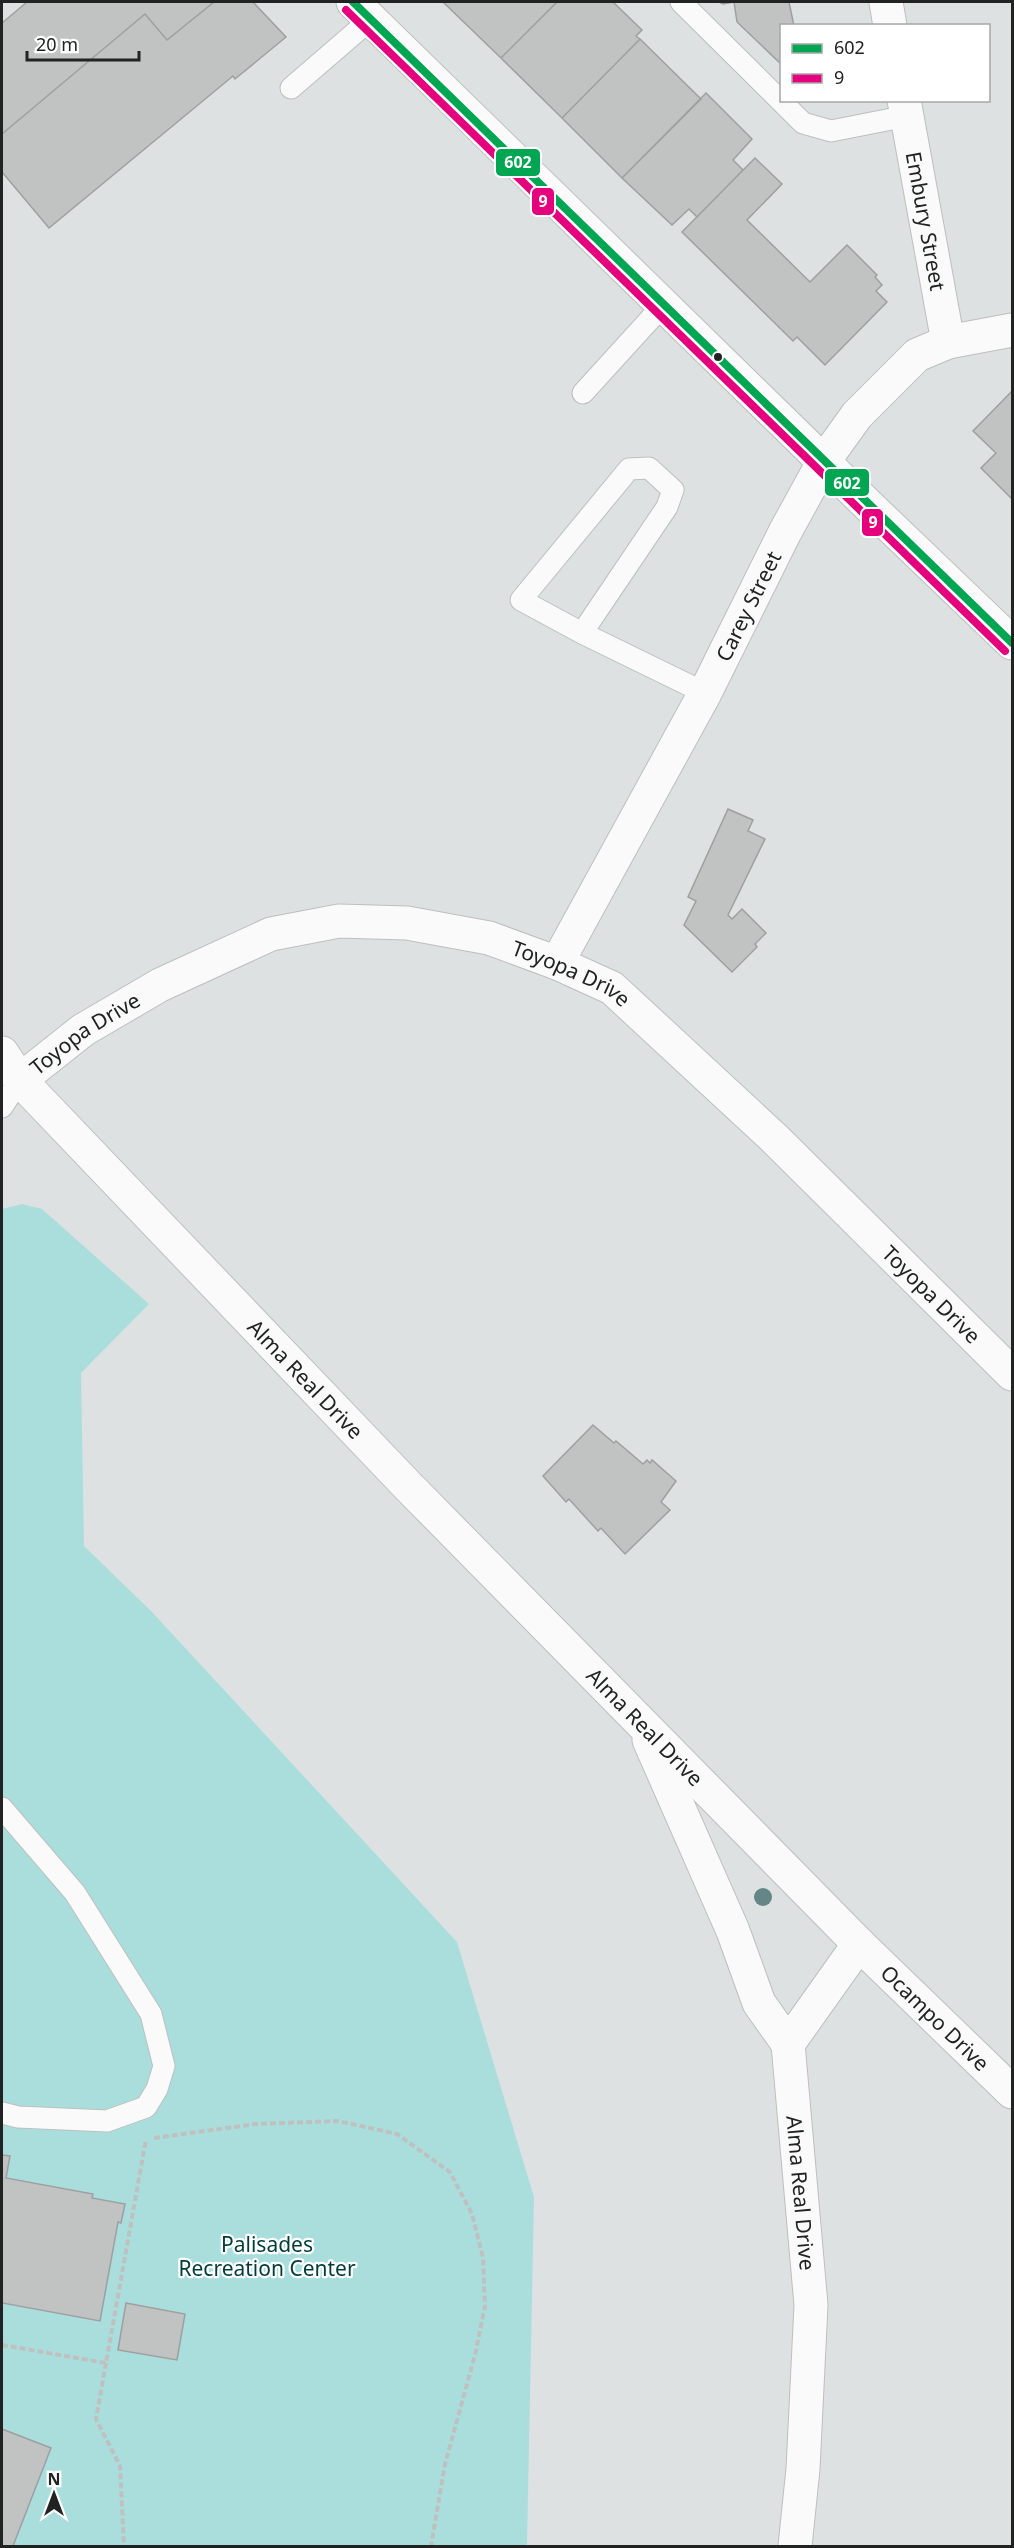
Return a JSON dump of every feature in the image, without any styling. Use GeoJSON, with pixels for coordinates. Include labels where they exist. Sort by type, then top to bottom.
{"type":"FeatureCollection","features":[{"type":"Feature","properties":{"kind":"street"},"geometry":{"type":"LineString","coordinates":[[886,2],[890,24]]}},
{"type":"Feature","properties":{"kind":"street"},"geometry":{"type":"LineString","coordinates":[[362,10],[1012,643]]}},
{"type":"Feature","properties":{"kind":"street","name":"Embury Street"},"geometry":{"type":"LineString","coordinates":[[905,108],[948,342]]}},
{"type":"Feature","properties":{"kind":"street","name":"Carey Street"},"geometry":{"type":"LineString","coordinates":[[557,963],[705,693],[785,532],[824,461],[857,415],[916,355],[948,342],[1012,330]]}},
{"type":"Feature","properties":{"kind":"street","name":"Toyopa Drive"},"geometry":{"type":"LineString","coordinates":[[20,1080],[84,1030],[160,985],[271,934],[339,921],[407,923],[489,938],[557,963],[612,988],[774,1138],[1012,1374]]}},
{"type":"Feature","properties":{"kind":"street","name":"Alma Real Drive"},"geometry":{"type":"LineString","coordinates":[[2,1053],[20,1080],[409,1487],[859,1944]]}},
{"type":"Feature","properties":{"kind":"street"},"geometry":{"type":"LineString","coordinates":[[640,1722],[733,1931],[759,2003],[788,2044],[859,1944]]}},
{"type":"Feature","properties":{"kind":"street","name":"Ocampo Drive"},"geometry":{"type":"LineString","coordinates":[[859,1944],[1012,2092]]}},
{"type":"Feature","properties":{"kind":"street","name":"Alma Real Drive"},"geometry":{"type":"LineString","coordinates":[[788,2044],[811,2305],[803,2469],[795,2547]]}},
{"type":"Feature","properties":{"kind":"lane"},"geometry":{"type":"LineString","coordinates":[[681,2],[780,100]]}},
{"type":"Feature","properties":{"kind":"lane"},"geometry":{"type":"LineString","coordinates":[[291,88],[362,10]]}},
{"type":"Feature","properties":{"kind":"lane"},"geometry":{"type":"LineString","coordinates":[[782,102],[803,123],[831,131],[905,108]]}},
{"type":"Feature","properties":{"kind":"lane"},"geometry":{"type":"LineString","coordinates":[[583,393],[664,304]]}},
{"type":"Feature","properties":{"kind":"lane"},"geometry":{"type":"LineString","coordinates":[[582,633],[667,507],[673,490],[649,468],[629,469],[521,600],[582,633],[705,693]]}},
{"type":"Feature","properties":{"kind":"lane"},"geometry":{"type":"LineString","coordinates":[[2,1107],[20,1080]]}},
{"type":"Feature","properties":{"kind":"lane"},"geometry":{"type":"LineString","coordinates":[[2,1808],[75,1893],[151,2014],[164,2066],[157,2089],[146,2107],[107,2121],[18,2117],[2,2113]]}},
{"type":"Feature","properties":{"kind":"path"},"geometry":{"type":"LineString","coordinates":[[256,2124],[338,2121],[397,2134],[450,2172],[472,2214],[483,2258],[484,2306],[475,2355],[445,2464],[431,2547]]}},
{"type":"Feature","properties":{"kind":"path"},"geometry":{"type":"LineString","coordinates":[[124,2547],[120,2466],[96,2419],[146,2139]]}},
{"type":"Feature","properties":{"kind":"path"},"geometry":{"type":"LineString","coordinates":[[2,2345],[106,2363]]}},
{"type":"Feature","properties":{"kind":"green space","name":"Palisades Recreation Center"},"geometry":{"type":"Polygon","coordinates":[[[22,1204],[42,1209],[149,1304],[81,1373],[84,1546],[151,1611],[457,1942],[534,2197],[527,2546],[2,2546],[2,1209],[22,1204]]]}},
{"type":"Feature","properties":{"kind":"building"},"geometry":{"type":"Polygon","coordinates":[[[27,2],[214,2],[167,40],[145,14],[2,134],[2,23],[27,2]]]}},
{"type":"Feature","properties":{"kind":"building"},"geometry":{"type":"Polygon","coordinates":[[[214,2],[253,2],[286,37],[235,79],[233,76],[49,228],[2,172],[2,134],[145,14],[167,40],[214,2]]]}},
{"type":"Feature","properties":{"kind":"building"},"geometry":{"type":"Polygon","coordinates":[[[443,2],[557,2],[501,58],[443,2]]]}},
{"type":"Feature","properties":{"kind":"building"},"geometry":{"type":"Polygon","coordinates":[[[557,2],[613,2],[642,30],[636,36],[640,39],[562,118],[501,58],[557,2]]]}},
{"type":"Feature","properties":{"kind":"building"},"geometry":{"type":"Polygon","coordinates":[[[734,2],[789,2],[794,24],[780,24],[780,63],[737,22],[734,2]]]}},
{"type":"Feature","properties":{"kind":"building"},"geometry":{"type":"Polygon","coordinates":[[[640,39],[701,99],[622,178],[562,118],[640,39]]]}},
{"type":"Feature","properties":{"kind":"building"},"geometry":{"type":"Polygon","coordinates":[[[706,93],[752,139],[733,160],[743,170],[697,217],[689,209],[672,225],[622,178],[706,93]]]}},
{"type":"Feature","properties":{"kind":"building"},"geometry":{"type":"Polygon","coordinates":[[[755,158],[782,184],[747,220],[810,282],[847,245],[877,275],[875,277],[882,285],[876,291],[887,302],[825,365],[797,337],[793,341],[682,232],[755,158]]]}},
{"type":"Feature","properties":{"kind":"building"},"geometry":{"type":"Polygon","coordinates":[[[1012,391],[1012,499],[981,468],[996,453],[973,431],[1012,391]]]}},
{"type":"Feature","properties":{"kind":"building"},"geometry":{"type":"Polygon","coordinates":[[[728,809],[753,820],[748,831],[765,839],[728,915],[732,919],[742,909],[766,933],[755,944],[757,947],[732,972],[684,925],[696,901],[688,897],[728,809]]]}},
{"type":"Feature","properties":{"kind":"building"},"geometry":{"type":"Polygon","coordinates":[[[593,1425],[643,1464],[647,1460],[650,1463],[652,1460],[676,1481],[661,1502],[670,1510],[625,1554],[601,1528],[598,1531],[569,1499],[566,1502],[543,1476],[593,1425]]]}},
{"type":"Feature","properties":{"kind":"building"},"geometry":{"type":"Polygon","coordinates":[[[2,2155],[10,2156],[6,2178],[93,2194],[92,2198],[125,2204],[121,2223],[118,2222],[100,2321],[2,2303],[2,2155]]]}},
{"type":"Feature","properties":{"kind":"building"},"geometry":{"type":"Polygon","coordinates":[[[126,2303],[185,2314],[177,2360],[118,2350],[126,2303]]]}},
{"type":"Feature","properties":{"kind":"building"},"geometry":{"type":"Polygon","coordinates":[[[2,2429],[51,2448],[13,2546],[2,2546],[2,2429]]]}},
{"type":"Feature","properties":{"kind":"transit line","name":"602"},"geometry":{"type":"LineString","coordinates":[[353,2],[1012,643]]}},
{"type":"Feature","properties":{"kind":"transit line","name":"9"},"geometry":{"type":"LineString","coordinates":[[346,10],[1005,651]]}}]}
